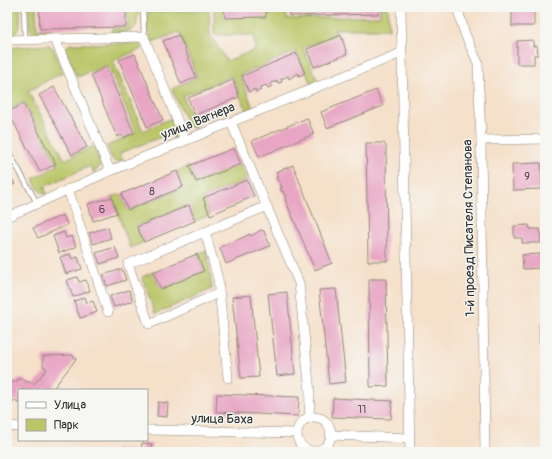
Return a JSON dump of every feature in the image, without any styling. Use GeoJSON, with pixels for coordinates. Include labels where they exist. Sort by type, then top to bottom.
{"type":"FeatureCollection","features":[{"type":"Feature","properties":{"kind":"street"},"geometry":{"type":"LineString","coordinates":[[401,7],[410,452]]}},
{"type":"Feature","properties":{"kind":"street","name":"1-й проезд Писателя Степанова"},"geometry":{"type":"LineString","coordinates":[[457,7],[465,34],[478,62],[482,140],[485,452]]}},
{"type":"Feature","properties":{"kind":"street"},"geometry":{"type":"LineString","coordinates":[[55,38],[110,171]]}},
{"type":"Feature","properties":{"kind":"street"},"geometry":{"type":"LineString","coordinates":[[7,40],[55,38],[144,38],[185,140]]}},
{"type":"Feature","properties":{"kind":"street","name":"улица Вагнера"},"geometry":{"type":"LineString","coordinates":[[7,217],[110,171],[401,53]]}},
{"type":"Feature","properties":{"kind":"street"},"geometry":{"type":"LineString","coordinates":[[231,122],[299,284],[310,393],[309,418]]}},
{"type":"Feature","properties":{"kind":"street"},"geometry":{"type":"LineString","coordinates":[[482,140],[545,139]]}},
{"type":"Feature","properties":{"kind":"street"},"geometry":{"type":"LineString","coordinates":[[68,189],[108,312]]}},
{"type":"Feature","properties":{"kind":"street"},"geometry":{"type":"LineString","coordinates":[[219,293],[149,324],[128,264],[267,206]]}},
{"type":"Feature","properties":{"kind":"street"},"geometry":{"type":"LineString","coordinates":[[205,232],[218,279],[228,378]]}},
{"type":"Feature","properties":{"kind":"street"},"geometry":{"type":"LineString","coordinates":[[314,417],[324,421],[328,425],[330,435],[327,444],[318,451],[313,451],[303,447],[298,439],[297,433],[301,424],[309,418],[314,417]]}},
{"type":"Feature","properties":{"kind":"street"},"geometry":{"type":"LineString","coordinates":[[7,426],[18,427]]}},
{"type":"Feature","properties":{"kind":"street","name":"улица Баха"},"geometry":{"type":"LineString","coordinates":[[148,430],[297,433]]}},
{"type":"Feature","properties":{"kind":"street"},"geometry":{"type":"LineString","coordinates":[[330,435],[410,438]]}},
{"type":"Feature","properties":{"kind":"lane"},"geometry":{"type":"LineString","coordinates":[[24,7],[25,39]]}},
{"type":"Feature","properties":{"kind":"lane"},"geometry":{"type":"LineString","coordinates":[[143,7],[144,38]]}},
{"type":"Feature","properties":{"kind":"lane"},"geometry":{"type":"LineString","coordinates":[[7,149],[37,203]]}},
{"type":"Feature","properties":{"kind":"green space"},"geometry":{"type":"Polygon","coordinates":[[[10,7],[20,7],[20,26],[15,34],[7,35],[7,31],[11,30],[10,7]]]}},
{"type":"Feature","properties":{"kind":"green space"},"geometry":{"type":"Polygon","coordinates":[[[29,7],[36,7],[37,30],[51,29],[52,35],[33,33],[30,26],[29,7]]]}},
{"type":"Feature","properties":{"kind":"green space"},"geometry":{"type":"Polygon","coordinates":[[[127,7],[138,7],[136,26],[130,31],[112,33],[112,29],[128,28],[127,7]]]}},
{"type":"Feature","properties":{"kind":"green space"},"geometry":{"type":"Polygon","coordinates":[[[214,7],[286,7],[287,19],[380,16],[380,7],[388,7],[389,29],[334,29],[336,35],[303,48],[318,81],[311,84],[296,51],[240,75],[253,108],[246,111],[232,76],[183,96],[196,129],[188,126],[172,89],[197,77],[179,32],[152,42],[147,28],[147,12],[209,10],[210,35],[227,61],[255,50],[254,35],[214,35],[214,7]]]}},
{"type":"Feature","properties":{"kind":"green space"},"geometry":{"type":"Polygon","coordinates":[[[140,43],[143,48],[113,61],[143,131],[171,118],[176,135],[174,140],[171,133],[120,153],[123,160],[116,162],[112,159],[107,146],[136,133],[108,65],[77,77],[65,48],[70,44],[140,43]]]}},
{"type":"Feature","properties":{"kind":"green space"},"geometry":{"type":"Polygon","coordinates":[[[49,45],[53,48],[63,72],[28,91],[65,160],[93,146],[101,165],[94,173],[90,166],[44,187],[47,194],[44,194],[40,191],[33,179],[58,165],[24,102],[7,111],[7,48],[49,45]]]}},
{"type":"Feature","properties":{"kind":"green space"},"geometry":{"type":"Polygon","coordinates":[[[241,164],[247,180],[203,198],[210,215],[195,221],[189,205],[137,226],[144,242],[130,248],[112,197],[121,194],[128,210],[183,188],[177,171],[189,166],[196,182],[241,164]]]}},
{"type":"Feature","properties":{"kind":"green space"},"geometry":{"type":"Polygon","coordinates":[[[207,250],[212,289],[155,314],[142,277],[153,272],[161,289],[204,271],[197,254],[207,250]]]}},
{"type":"Feature","properties":{"kind":"building"},"geometry":{"type":"Polygon","coordinates":[[[7,7],[10,7],[10,28],[7,28],[7,7]]]}},
{"type":"Feature","properties":{"kind":"building"},"geometry":{"type":"Polygon","coordinates":[[[39,7],[126,7],[126,27],[40,29],[39,7]]]}},
{"type":"Feature","properties":{"kind":"building"},"geometry":{"type":"Polygon","coordinates":[[[224,7],[266,7],[266,17],[225,18],[224,7]]]}},
{"type":"Feature","properties":{"kind":"building"},"geometry":{"type":"Polygon","coordinates":[[[288,7],[379,7],[379,14],[289,16],[288,7]]]}},
{"type":"Feature","properties":{"kind":"building"},"geometry":{"type":"Polygon","coordinates":[[[512,7],[534,7],[534,26],[512,26],[512,7]]]}},
{"type":"Feature","properties":{"kind":"building"},"geometry":{"type":"Polygon","coordinates":[[[179,35],[196,77],[181,84],[163,41],[179,35]]]}},
{"type":"Feature","properties":{"kind":"building"},"geometry":{"type":"Polygon","coordinates":[[[341,35],[347,54],[314,67],[307,49],[341,35]]]}},
{"type":"Feature","properties":{"kind":"building"},"geometry":{"type":"Polygon","coordinates":[[[533,40],[533,46],[537,46],[538,55],[534,55],[534,64],[517,64],[517,41],[533,40]]]}},
{"type":"Feature","properties":{"kind":"building"},"geometry":{"type":"Polygon","coordinates":[[[296,53],[305,73],[299,76],[298,73],[289,79],[288,76],[281,79],[282,82],[278,83],[277,81],[271,83],[272,86],[268,88],[266,85],[259,88],[261,90],[256,92],[255,89],[249,92],[242,76],[296,53]]]}},
{"type":"Feature","properties":{"kind":"building"},"geometry":{"type":"Polygon","coordinates":[[[135,54],[163,120],[147,127],[119,60],[135,54]]]}},
{"type":"Feature","properties":{"kind":"building"},"geometry":{"type":"Polygon","coordinates":[[[106,67],[134,133],[123,138],[122,135],[117,137],[91,75],[106,67]]]}},
{"type":"Feature","properties":{"kind":"building"},"geometry":{"type":"Polygon","coordinates":[[[233,80],[239,97],[195,115],[188,98],[233,80]]]}},
{"type":"Feature","properties":{"kind":"building"},"geometry":{"type":"Polygon","coordinates":[[[54,87],[87,147],[72,155],[39,95],[54,87]]]}},
{"type":"Feature","properties":{"kind":"building"},"geometry":{"type":"Polygon","coordinates":[[[376,90],[383,106],[327,128],[321,112],[376,90]]]}},
{"type":"Feature","properties":{"kind":"building"},"geometry":{"type":"Polygon","coordinates":[[[23,104],[56,164],[40,172],[8,112],[23,104]]]}},
{"type":"Feature","properties":{"kind":"building"},"geometry":{"type":"Polygon","coordinates":[[[307,118],[314,134],[259,157],[252,141],[307,118]]]}},
{"type":"Feature","properties":{"kind":"building"},"geometry":{"type":"Polygon","coordinates":[[[366,143],[384,143],[386,146],[387,261],[368,261],[366,143]]]}},
{"type":"Feature","properties":{"kind":"building"},"geometry":{"type":"Polygon","coordinates":[[[234,148],[241,164],[196,182],[189,166],[234,148]]]}},
{"type":"Feature","properties":{"kind":"building"},"geometry":{"type":"Polygon","coordinates":[[[541,163],[542,189],[513,190],[512,164],[541,163]]]}},
{"type":"Feature","properties":{"kind":"building"},"geometry":{"type":"Polygon","coordinates":[[[293,165],[332,263],[315,270],[285,199],[286,198],[280,188],[282,188],[276,177],[278,177],[276,172],[293,165]]]}},
{"type":"Feature","properties":{"kind":"building"},"geometry":{"type":"Polygon","coordinates":[[[7,171],[15,184],[7,188],[7,171]]]}},
{"type":"Feature","properties":{"kind":"building"},"geometry":{"type":"Polygon","coordinates":[[[177,171],[183,187],[128,210],[121,194],[177,171]]]}},
{"type":"Feature","properties":{"kind":"building"},"geometry":{"type":"Polygon","coordinates":[[[247,180],[254,196],[210,215],[203,198],[247,180]]]}},
{"type":"Feature","properties":{"kind":"building"},"geometry":{"type":"Polygon","coordinates":[[[112,197],[117,213],[93,221],[88,204],[112,197]]]}},
{"type":"Feature","properties":{"kind":"building"},"geometry":{"type":"Polygon","coordinates":[[[189,205],[195,221],[144,242],[137,227],[189,205]]]}},
{"type":"Feature","properties":{"kind":"building"},"geometry":{"type":"Polygon","coordinates":[[[63,215],[67,225],[38,238],[33,228],[63,215]]]}},
{"type":"Feature","properties":{"kind":"building"},"geometry":{"type":"Polygon","coordinates":[[[529,225],[530,229],[540,229],[541,243],[522,243],[522,238],[514,238],[514,226],[529,225]]]}},
{"type":"Feature","properties":{"kind":"building"},"geometry":{"type":"Polygon","coordinates":[[[108,227],[111,238],[93,244],[89,233],[108,227]]]}},
{"type":"Feature","properties":{"kind":"building"},"geometry":{"type":"Polygon","coordinates":[[[261,230],[264,231],[270,246],[226,264],[220,248],[222,246],[250,234],[251,236],[261,230]]]}},
{"type":"Feature","properties":{"kind":"building"},"geometry":{"type":"Polygon","coordinates":[[[64,232],[66,238],[72,236],[76,247],[59,253],[53,236],[64,232]]]}},
{"type":"Feature","properties":{"kind":"building"},"geometry":{"type":"Polygon","coordinates":[[[115,247],[119,258],[100,264],[96,253],[115,247]]]}},
{"type":"Feature","properties":{"kind":"building"},"geometry":{"type":"Polygon","coordinates":[[[70,254],[72,259],[78,257],[82,269],[66,274],[60,257],[70,254]]]}},
{"type":"Feature","properties":{"kind":"building"},"geometry":{"type":"Polygon","coordinates":[[[197,254],[204,271],[161,289],[153,272],[197,254]]]}},
{"type":"Feature","properties":{"kind":"building"},"geometry":{"type":"Polygon","coordinates":[[[541,254],[541,268],[523,269],[522,255],[541,254]]]}},
{"type":"Feature","properties":{"kind":"building"},"geometry":{"type":"Polygon","coordinates":[[[122,269],[126,280],[107,286],[103,275],[122,269]]]}},
{"type":"Feature","properties":{"kind":"building"},"geometry":{"type":"Polygon","coordinates":[[[77,277],[79,282],[86,280],[90,291],[73,297],[67,280],[77,277]]]}},
{"type":"Feature","properties":{"kind":"building"},"geometry":{"type":"Polygon","coordinates":[[[369,279],[386,279],[388,386],[370,387],[369,279]]]}},
{"type":"Feature","properties":{"kind":"building"},"geometry":{"type":"Polygon","coordinates":[[[336,289],[346,382],[329,384],[319,290],[336,289]]]}},
{"type":"Feature","properties":{"kind":"building"},"geometry":{"type":"Polygon","coordinates":[[[129,290],[133,301],[114,307],[110,296],[129,290]]]}},
{"type":"Feature","properties":{"kind":"building"},"geometry":{"type":"Polygon","coordinates":[[[287,292],[295,374],[277,376],[268,294],[287,292]]]}},
{"type":"Feature","properties":{"kind":"building"},"geometry":{"type":"Polygon","coordinates":[[[251,295],[259,377],[241,378],[232,297],[251,295]]]}},
{"type":"Feature","properties":{"kind":"building"},"geometry":{"type":"Polygon","coordinates":[[[85,297],[87,303],[93,301],[97,312],[80,318],[74,301],[85,297]]]}},
{"type":"Feature","properties":{"kind":"building"},"geometry":{"type":"Polygon","coordinates":[[[540,324],[545,324],[545,343],[540,343],[540,324]]]}},
{"type":"Feature","properties":{"kind":"building"},"geometry":{"type":"Polygon","coordinates":[[[72,355],[76,359],[53,389],[46,387],[45,389],[18,389],[18,403],[17,401],[13,401],[11,405],[7,405],[7,382],[16,382],[18,379],[24,379],[26,382],[31,382],[34,384],[47,369],[43,366],[43,356],[72,355]]]}},
{"type":"Feature","properties":{"kind":"building"},"geometry":{"type":"Polygon","coordinates":[[[217,394],[299,397],[298,416],[216,412],[217,394]]]}},
{"type":"Feature","properties":{"kind":"building"},"geometry":{"type":"Polygon","coordinates":[[[333,398],[392,401],[391,419],[332,417],[333,398]]]}},
{"type":"Feature","properties":{"kind":"building"},"geometry":{"type":"Polygon","coordinates":[[[158,402],[168,403],[167,417],[157,416],[158,402]]]}},
{"type":"Feature","properties":{"kind":"building"},"geometry":{"type":"Polygon","coordinates":[[[142,443],[152,444],[151,452],[141,452],[142,443]]]}},
{"type":"Feature","properties":{"kind":"building"},"geometry":{"type":"Polygon","coordinates":[[[115,449],[131,450],[131,452],[115,452],[115,449]]]}}]}
